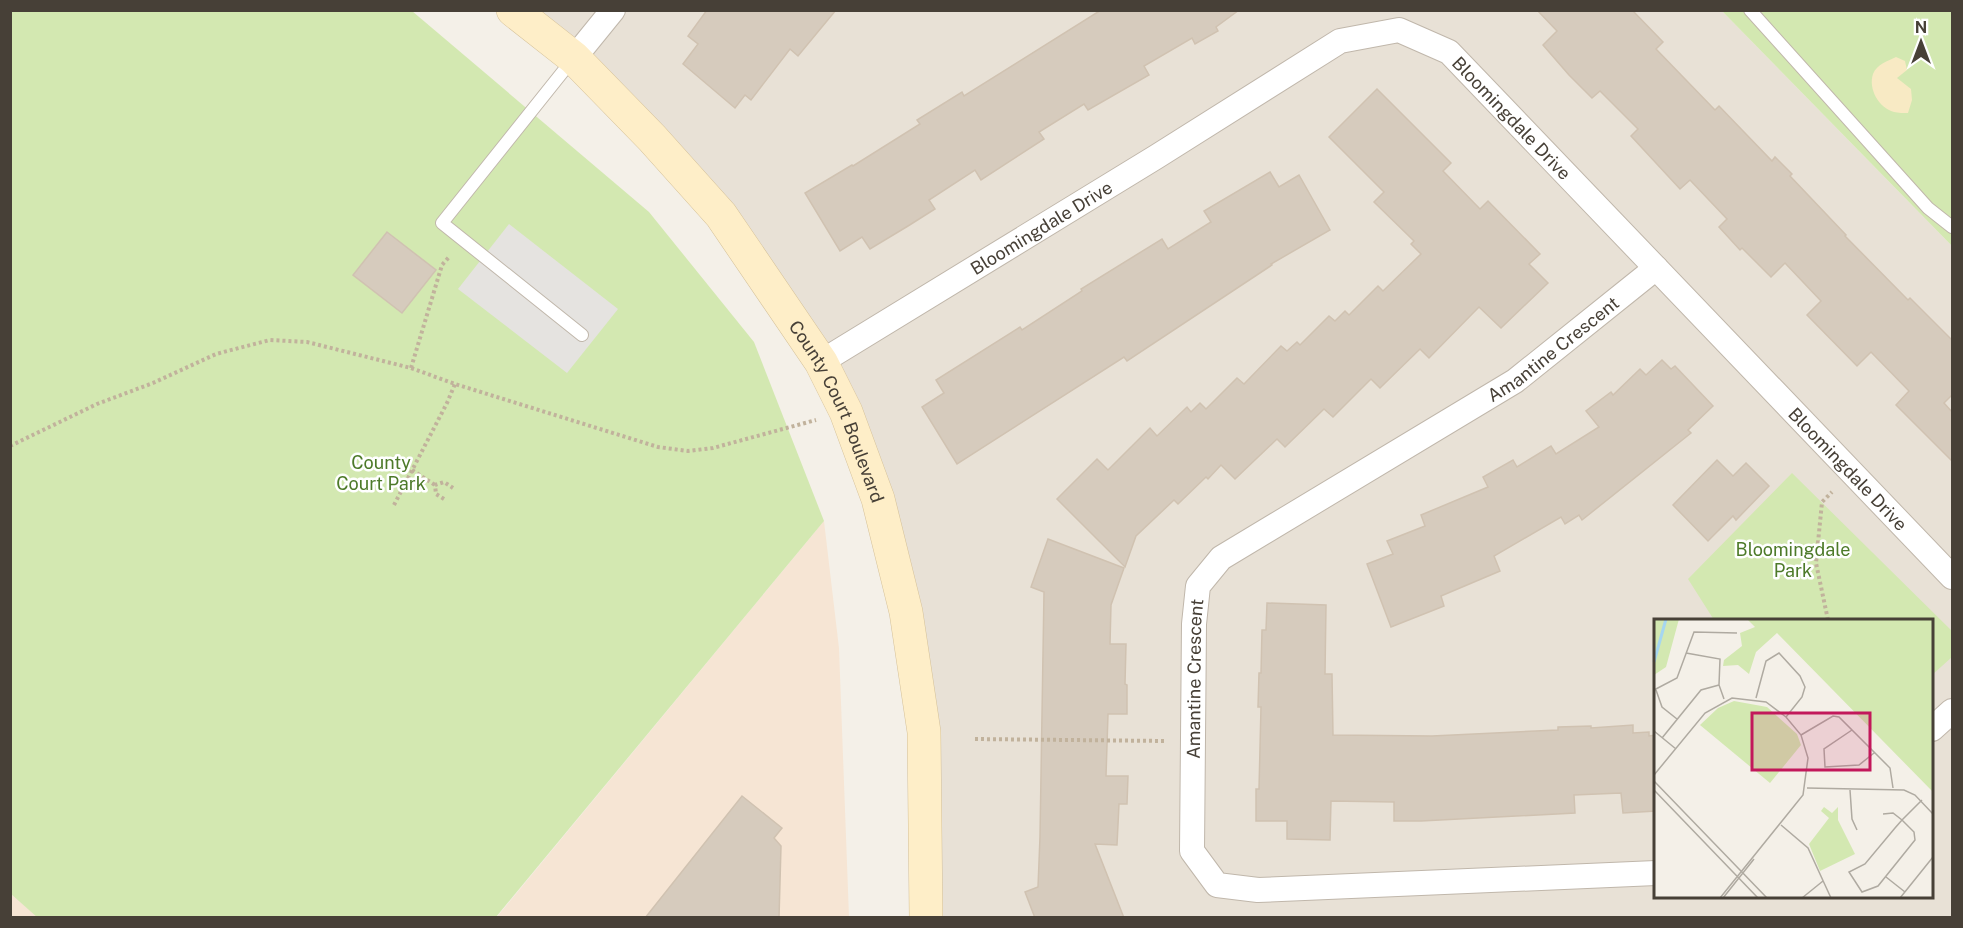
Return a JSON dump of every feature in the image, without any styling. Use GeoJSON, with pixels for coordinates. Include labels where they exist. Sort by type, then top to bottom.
{"type":"FeatureCollection","features":[{"type":"Feature","properties":{"kind":"street","name":"County Court Boulevard"},"geometry":{"type":"LineString","coordinates":[[513,10],[574,58],[652,138],[722,215],[821,362],[846,412],[878,499],[906,612],[924,732],[926,918]]}},
{"type":"Feature","properties":{"kind":"street"},"geometry":{"type":"LineString","coordinates":[[574,58],[613,10]]}},
{"type":"Feature","properties":{"kind":"street","name":"Bloomingdale Drive"},"geometry":{"type":"LineString","coordinates":[[821,362],[1156,157],[1340,41],[1399,30],[1449,52],[1953,577]]}},
{"type":"Feature","properties":{"kind":"street","name":"Amantine Crescent"},"geometry":{"type":"LineString","coordinates":[[1654,873],[1258,890],[1217,885],[1192,850],[1192,741],[1194,624],[1198,586],[1221,558],[1515,381],[1656,268]]}},
{"type":"Feature","properties":{"kind":"street"},"geometry":{"type":"LineString","coordinates":[[1933,728],[1953,711]]}},
{"type":"Feature","properties":{"kind":"lane"},"geometry":{"type":"LineString","coordinates":[[1750,10],[1928,208],[1953,228]]}},
{"type":"Feature","properties":{"kind":"lane"},"geometry":{"type":"LineString","coordinates":[[574,58],[442,223],[582,335]]}},
{"type":"Feature","properties":{"kind":"path"},"geometry":{"type":"LineString","coordinates":[[411,368],[442,265],[462,240]]}},
{"type":"Feature","properties":{"kind":"path"},"geometry":{"type":"LineString","coordinates":[[10,446],[97,404],[153,383],[216,354],[270,340],[307,342],[411,368],[657,447],[688,451],[712,448],[846,412]]}},
{"type":"Feature","properties":{"kind":"path"},"geometry":{"type":"LineString","coordinates":[[394,505],[455,384]]}},
{"type":"Feature","properties":{"kind":"path"},"geometry":{"type":"LineString","coordinates":[[412,470],[435,485]]}},
{"type":"Feature","properties":{"kind":"path"},"geometry":{"type":"LineString","coordinates":[[1828,619],[1816,562],[1822,502],[1851,471]]}},
{"type":"Feature","properties":{"kind":"path"},"geometry":{"type":"LineString","coordinates":[[435,485],[444,482],[453,488]]}},
{"type":"Feature","properties":{"kind":"path"},"geometry":{"type":"LineString","coordinates":[[435,485],[436,494],[444,499]]}},
{"type":"Feature","properties":{"kind":"path"},"geometry":{"type":"LineString","coordinates":[[975,739],[1192,741]]}},
{"type":"Feature","properties":{"kind":"shaded area"},"geometry":{"type":"Polygon","coordinates":[[[513,11],[1722,11],[1952,246],[1952,917],[926,917],[924,732],[878,499],[721,215],[513,11]]]}},
{"type":"Feature","properties":{"kind":"shaded area"},"geometry":{"type":"Polygon","coordinates":[[[509,224],[618,309],[567,373],[458,289],[509,224]]]}},
{"type":"Feature","properties":{"kind":"shaded area"},"geometry":{"type":"Polygon","coordinates":[[[824,521],[839,648],[849,917],[496,918],[824,521]]]}},
{"type":"Feature","properties":{"kind":"shaded area"},"geometry":{"type":"Polygon","coordinates":[[[11,894],[38,917],[11,917],[11,894]]]}},
{"type":"Feature","properties":{"kind":"green space","name":"County Court Park"},"geometry":{"type":"Polygon","coordinates":[[[10,11],[412,11],[649,212],[754,342],[824,521],[496,917],[38,918],[11,894],[10,11]]]}},
{"type":"Feature","properties":{"kind":"green space"},"geometry":{"type":"Polygon","coordinates":[[[1722,11],[1952,11],[1952,246],[1722,11]]]}},
{"type":"Feature","properties":{"kind":"green space","name":"Bloomingdale Park"},"geometry":{"type":"Polygon","coordinates":[[[1792,473],[1952,631],[1952,657],[1933,674],[1933,619],[1713,619],[1688,579],[1792,473]]]}},
{"type":"Feature","properties":{"kind":"sand"},"geometry":{"type":"Polygon","coordinates":[[[1896,57],[1905,61],[1907,70],[1897,78],[1911,89],[1912,100],[1908,113],[1889,110],[1879,102],[1873,92],[1873,74],[1883,63],[1896,57]]]}},
{"type":"Feature","properties":{"kind":"building"},"geometry":{"type":"Polygon","coordinates":[[[707,10],[836,10],[798,56],[790,49],[751,100],[745,95],[735,108],[683,64],[698,44],[688,36],[707,10]]]}},
{"type":"Feature","properties":{"kind":"building"},"geometry":{"type":"Polygon","coordinates":[[[1101,10],[1239,10],[1216,27],[1218,31],[1195,44],[1192,38],[1144,66],[1149,75],[1088,110],[1084,104],[1039,132],[1044,139],[981,180],[975,170],[929,200],[935,209],[870,249],[862,237],[840,251],[805,193],[920,124],[917,120],[962,92],[964,96],[1101,10]]]}},
{"type":"Feature","properties":{"kind":"building"},"geometry":{"type":"Polygon","coordinates":[[[1537,10],[1632,10],[1663,42],[1656,49],[1715,110],[1719,106],[1772,161],[1775,157],[1845,236],[1908,300],[1910,298],[1953,341],[1953,394],[1944,403],[1953,413],[1953,462],[1896,405],[1909,391],[1871,352],[1857,366],[1807,315],[1821,301],[1785,263],[1771,277],[1742,248],[1740,250],[1719,227],[1727,219],[1690,180],[1680,189],[1631,136],[1638,129],[1600,91],[1592,98],[1569,75],[1543,45],[1557,31],[1537,10]]]}},
{"type":"Feature","properties":{"kind":"building"},"geometry":{"type":"Polygon","coordinates":[[[1377,89],[1451,163],[1443,171],[1480,209],[1488,201],[1540,254],[1529,264],[1548,283],[1501,328],[1479,307],[1429,358],[1420,349],[1380,388],[1371,379],[1333,417],[1324,409],[1285,447],[1277,439],[1235,479],[1221,465],[1178,504],[1174,500],[1136,536],[1125,567],[1057,499],[1097,459],[1108,470],[1150,428],[1157,436],[1187,407],[1191,412],[1200,403],[1206,409],[1237,378],[1244,384],[1281,346],[1287,351],[1297,342],[1300,345],[1329,316],[1335,321],[1345,311],[1349,315],[1378,286],[1383,291],[1421,254],[1411,244],[1414,241],[1374,202],[1384,192],[1329,137],[1377,89]]]}},
{"type":"Feature","properties":{"kind":"building"},"geometry":{"type":"Polygon","coordinates":[[[1270,172],[1279,187],[1299,175],[1330,230],[1271,264],[1127,361],[1124,357],[957,464],[922,407],[944,393],[936,380],[1020,327],[1022,330],[1082,291],[1081,289],[1162,239],[1168,249],[1211,222],[1204,211],[1270,172]]]}},
{"type":"Feature","properties":{"kind":"building"},"geometry":{"type":"Polygon","coordinates":[[[387,232],[436,270],[402,313],[353,275],[387,232]]]}},
{"type":"Feature","properties":{"kind":"building"},"geometry":{"type":"Polygon","coordinates":[[[1662,360],[1671,369],[1675,366],[1713,406],[1688,430],[1691,433],[1582,520],[1579,515],[1565,524],[1561,517],[1494,556],[1500,571],[1441,596],[1444,606],[1391,627],[1367,564],[1393,554],[1387,541],[1425,526],[1421,515],[1488,487],[1483,477],[1513,460],[1517,467],[1551,446],[1556,454],[1599,427],[1586,411],[1611,392],[1613,395],[1640,369],[1646,375],[1662,360]]]}},
{"type":"Feature","properties":{"kind":"building"},"geometry":{"type":"Polygon","coordinates":[[[1717,460],[1733,476],[1746,463],[1769,486],[1736,520],[1733,516],[1708,541],[1673,505],[1717,460]]]}},
{"type":"Feature","properties":{"kind":"building"},"geometry":{"type":"Polygon","coordinates":[[[1048,539],[1124,568],[1111,605],[1110,644],[1126,644],[1127,714],[1108,714],[1106,776],[1128,776],[1127,804],[1119,804],[1117,845],[1095,844],[1124,918],[1035,918],[1025,892],[1038,887],[1040,837],[1044,592],[1031,587],[1048,539]]]}},
{"type":"Feature","properties":{"kind":"building"},"geometry":{"type":"Polygon","coordinates":[[[1267,603],[1326,605],[1325,674],[1332,674],[1333,735],[1432,736],[1558,730],[1558,727],[1591,726],[1591,728],[1633,725],[1633,733],[1649,732],[1649,736],[1654,735],[1654,811],[1623,813],[1621,793],[1574,795],[1575,813],[1394,821],[1394,802],[1331,801],[1330,840],[1287,839],[1287,821],[1256,821],[1261,707],[1258,707],[1259,673],[1261,673],[1262,630],[1266,630],[1267,603]]]}},
{"type":"Feature","properties":{"kind":"building"},"geometry":{"type":"Polygon","coordinates":[[[742,796],[782,828],[774,838],[781,846],[779,918],[645,918],[742,796]]]}}]}
